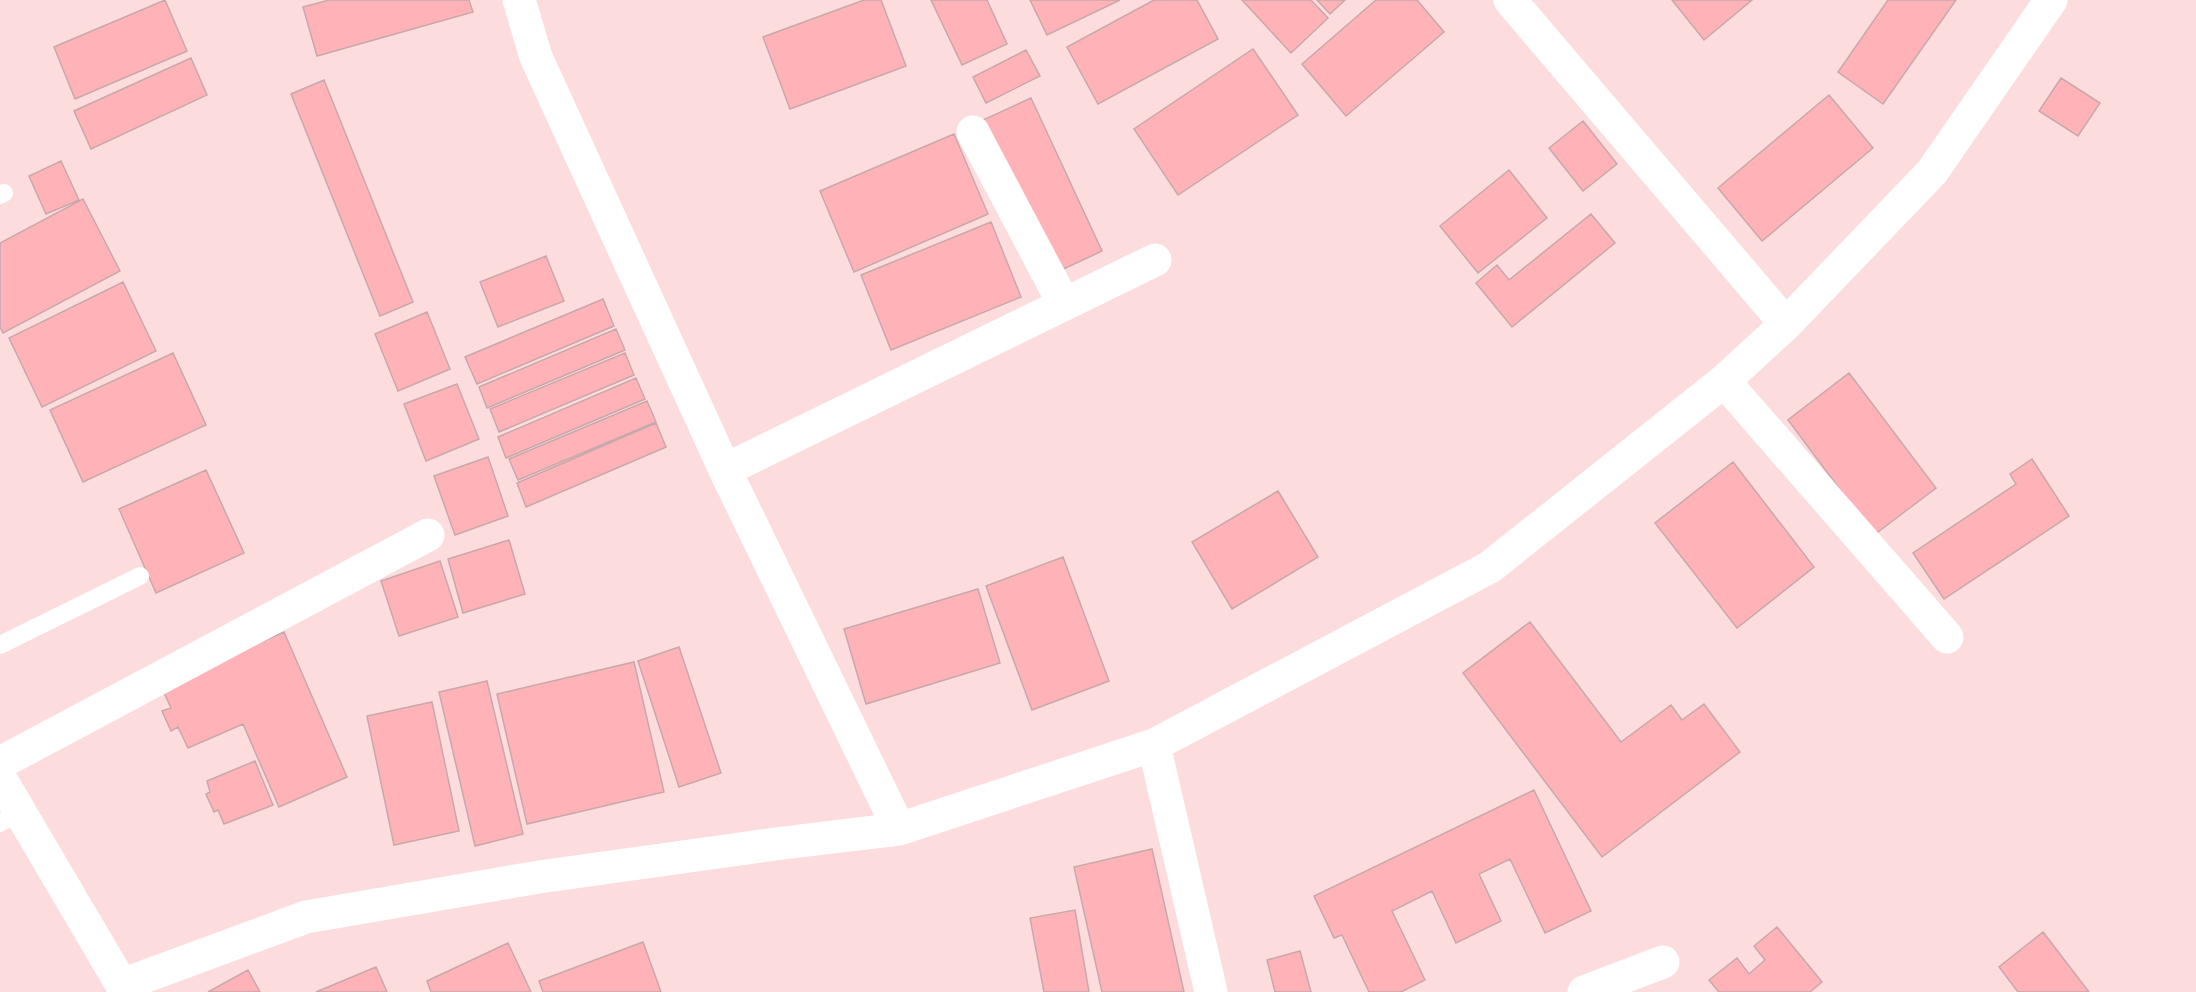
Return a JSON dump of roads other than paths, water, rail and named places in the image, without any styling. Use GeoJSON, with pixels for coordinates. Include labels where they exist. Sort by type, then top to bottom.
{"type":"FeatureCollection","features":[{"type":"Feature","properties":{"kind":"street"},"geometry":{"type":"LineString","coordinates":[[519,0],[536,57],[725,470],[899,829]]}},
{"type":"Feature","properties":{"kind":"street"},"geometry":{"type":"LineString","coordinates":[[1510,0],[1786,324]]}},
{"type":"Feature","properties":{"kind":"street"},"geometry":{"type":"LineString","coordinates":[[0,778],[10,817],[124,988],[306,917],[539,877],[899,829],[1154,745],[1490,567],[1724,381],[1786,324],[1932,172],[2051,0]]}},
{"type":"Feature","properties":{"kind":"street"},"geometry":{"type":"LineString","coordinates":[[974,132],[1064,304]]}},
{"type":"Feature","properties":{"kind":"street"},"geometry":{"type":"LineString","coordinates":[[725,470],[1155,260]]}},
{"type":"Feature","properties":{"kind":"street"},"geometry":{"type":"LineString","coordinates":[[1724,381],[1947,637]]}},
{"type":"Feature","properties":{"kind":"street"},"geometry":{"type":"LineString","coordinates":[[0,763],[428,535]]}},
{"type":"Feature","properties":{"kind":"street"},"geometry":{"type":"LineString","coordinates":[[1154,745],[1211,992]]}},
{"type":"Feature","properties":{"kind":"street"},"geometry":{"type":"LineString","coordinates":[[1584,992],[1663,962]]}},
{"type":"Feature","properties":{"kind":"lane"},"geometry":{"type":"LineString","coordinates":[[0,645],[140,576]]}}]}
